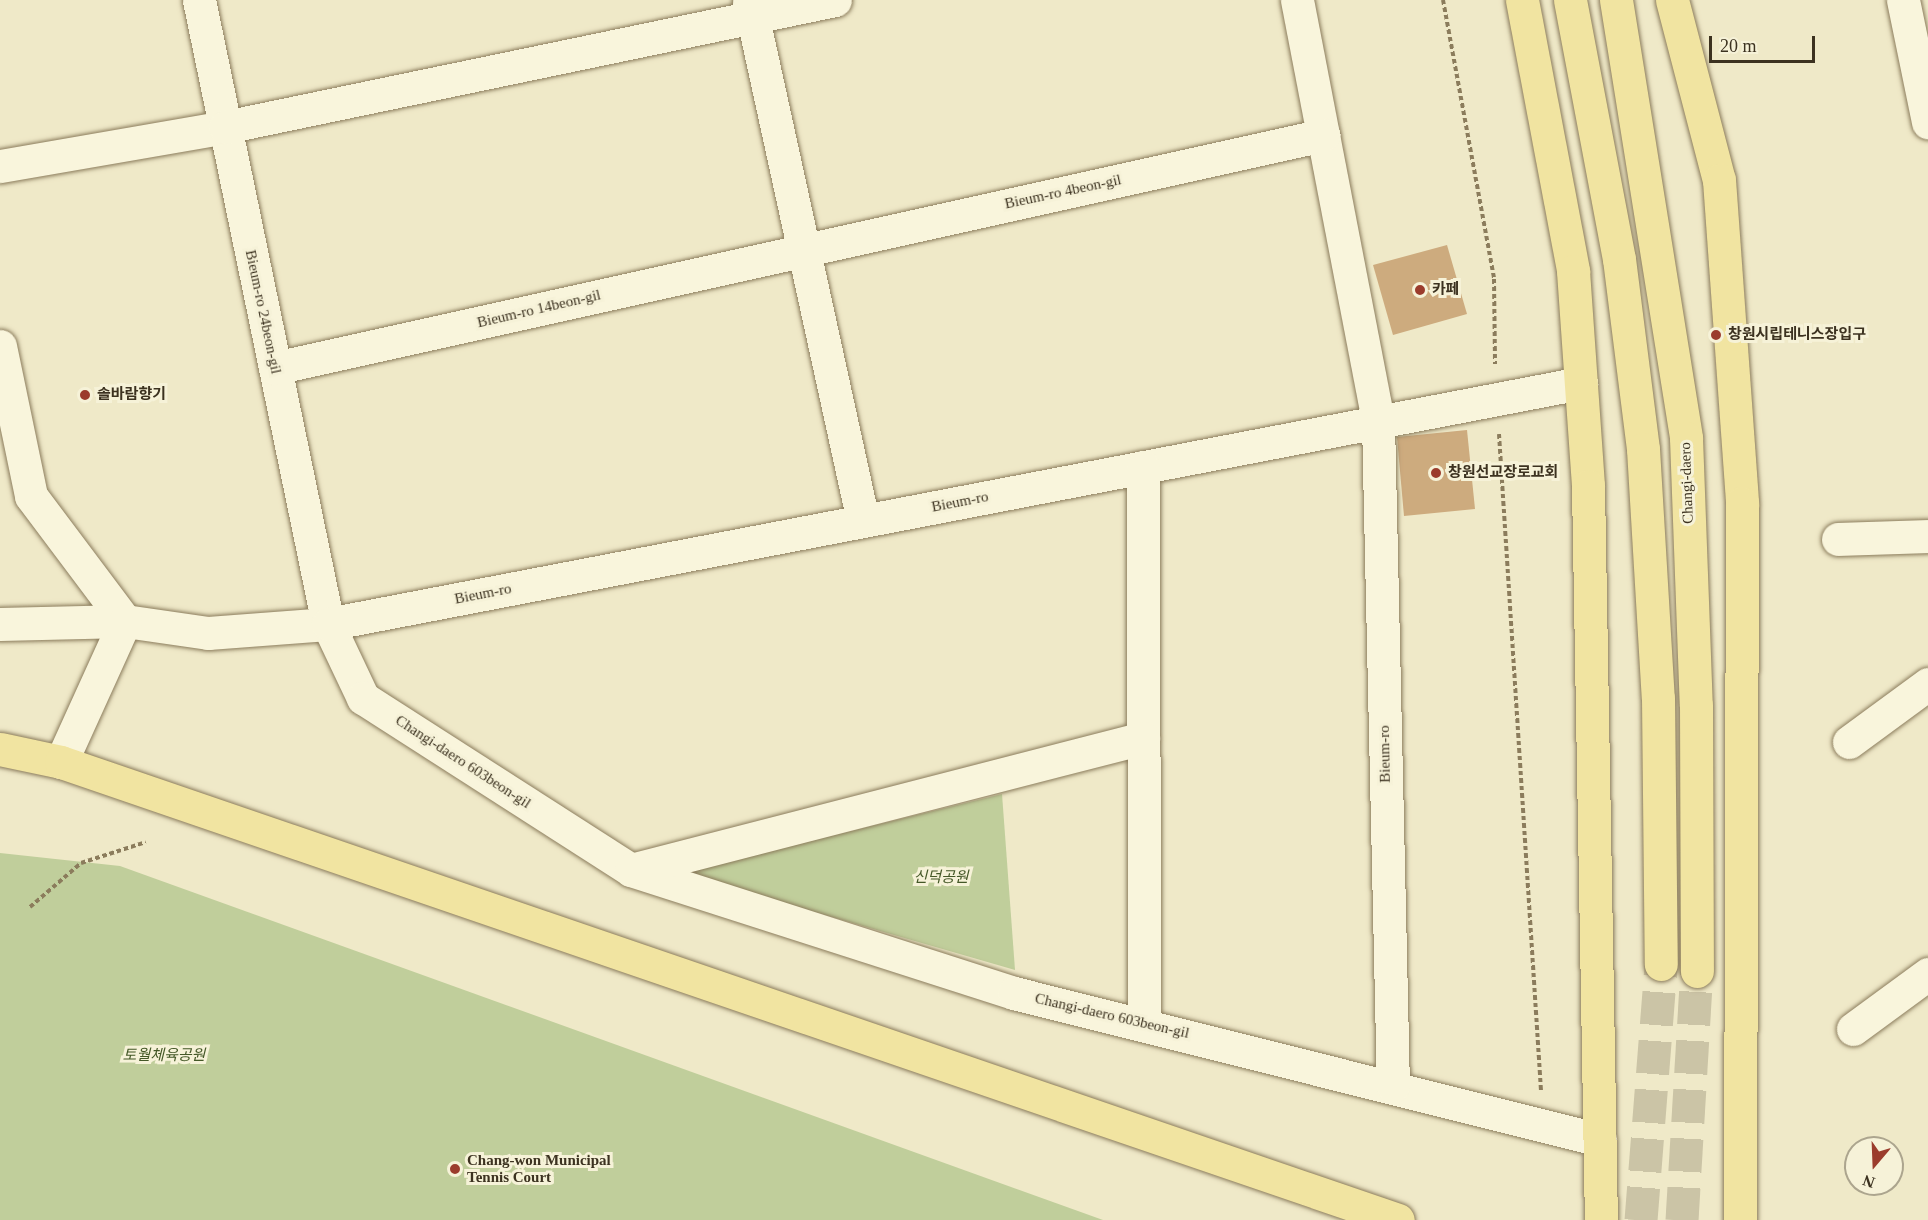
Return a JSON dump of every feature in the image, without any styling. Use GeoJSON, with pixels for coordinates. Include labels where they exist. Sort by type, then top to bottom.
{"type":"FeatureCollection","features":[{"type":"Feature","properties":{"kind":"main road"},"geometry":{"type":"LineString","coordinates":[[1522,0],[1573,271],[1581,383],[1588,498],[1601,1220]]}},
{"type":"Feature","properties":{"kind":"main road"},"geometry":{"type":"LineString","coordinates":[[1570,0],[1619,259],[1643,449],[1658,698],[1661,964]]}},
{"type":"Feature","properties":{"kind":"main road","name":"Changi-daero"},"geometry":{"type":"LineString","coordinates":[[1616,0],[1686,438],[1696,705],[1697,970]]}},
{"type":"Feature","properties":{"kind":"main road"},"geometry":{"type":"LineString","coordinates":[[1672,0],[1719,180],[1742,503],[1740,1220]]}},
{"type":"Feature","properties":{"kind":"main road"},"geometry":{"type":"LineString","coordinates":[[0,749],[62,762],[1398,1220]]}},
{"type":"Feature","properties":{"kind":"street","name":"Bieum-ro 24beon-gil"},"geometry":{"type":"LineString","coordinates":[[199,0],[328,624]]}},
{"type":"Feature","properties":{"kind":"street"},"geometry":{"type":"LineString","coordinates":[[0,166],[225,127],[750,9],[835,0]]}},
{"type":"Feature","properties":{"kind":"street"},"geometry":{"type":"LineString","coordinates":[[1297,0],[1378,422]]}},
{"type":"Feature","properties":{"kind":"street"},"geometry":{"type":"LineString","coordinates":[[1903,0],[1928,122]]}},
{"type":"Feature","properties":{"kind":"street"},"geometry":{"type":"LineString","coordinates":[[750,9],[863,521]]}},
{"type":"Feature","properties":{"kind":"street","name":"Bieum-ro 4beon-gil"},"geometry":{"type":"LineString","coordinates":[[803,249],[1323,135]]}},
{"type":"Feature","properties":{"kind":"street","name":"Bieum-ro 14beon-gil"},"geometry":{"type":"LineString","coordinates":[[275,368],[803,249]]}},
{"type":"Feature","properties":{"kind":"street"},"geometry":{"type":"LineString","coordinates":[[0,346],[31,496],[125,621],[62,762]]}},
{"type":"Feature","properties":{"kind":"street","name":"Bieum-ro"},"geometry":{"type":"LineString","coordinates":[[0,624],[125,621],[208,633],[328,624],[1581,383]]}},
{"type":"Feature","properties":{"kind":"street","name":"Bieum-ro"},"geometry":{"type":"LineString","coordinates":[[1378,422],[1393,1086]]}},
{"type":"Feature","properties":{"kind":"street"},"geometry":{"type":"LineString","coordinates":[[1143,467],[1144,1023]]}},
{"type":"Feature","properties":{"kind":"street"},"geometry":{"type":"LineString","coordinates":[[1838,539],[1928,536]]}},
{"type":"Feature","properties":{"kind":"street","name":"Changi-daero 603beon-gil"},"geometry":{"type":"LineString","coordinates":[[328,624],[363,698],[631,870],[1014,993],[1144,1023],[1600,1140]]}},
{"type":"Feature","properties":{"kind":"street"},"geometry":{"type":"LineString","coordinates":[[1849,742],[1928,684]]}},
{"type":"Feature","properties":{"kind":"street"},"geometry":{"type":"LineString","coordinates":[[631,870],[1143,738]]}},
{"type":"Feature","properties":{"kind":"street"},"geometry":{"type":"LineString","coordinates":[[1852,1029],[1928,974]]}},
{"type":"Feature","properties":{"kind":"path"},"geometry":{"type":"LineString","coordinates":[[1443,0],[1494,279],[1496,400],[1515,642],[1536,1064],[1548,1126]]}},
{"type":"Feature","properties":{"kind":"path"},"geometry":{"type":"LineString","coordinates":[[30,906],[81,863],[146,842]]}},
{"type":"Feature","properties":{"kind":"green space","name":"신덕공원"},"geometry":{"type":"Polygon","coordinates":[[[1002,794],[1015,970],[680,873],[1002,794]]]}},
{"type":"Feature","properties":{"kind":"green space","name":"토월체육공원"},"geometry":{"type":"Polygon","coordinates":[[[0,853],[120,866],[1103,1220],[0,1220],[0,853]]]}},
{"type":"Feature","properties":{"kind":"building","name":"카페"},"geometry":{"type":"Polygon","coordinates":[[[1447,245],[1467,314],[1393,335],[1373,265],[1447,245]]]}},
{"type":"Feature","properties":{"kind":"building","name":"창원선교장로교회"},"geometry":{"type":"Polygon","coordinates":[[[1467,430],[1475,509],[1404,516],[1397,437],[1467,430]]]}},
{"type":"Feature","properties":{"kind":"tunnel"},"geometry":{"type":"LineString","coordinates":[[1641,1220],[1661,964]]}},
{"type":"Feature","properties":{"kind":"tunnel"},"geometry":{"type":"LineString","coordinates":[[1682,1220],[1697,971]]}},
{"type":"Feature","properties":{"kind":"place","name":"카페"},"geometry":{"type":"Point","coordinates":[1420,290]}},
{"type":"Feature","properties":{"kind":"place","name":"창원시립테니스장입구"},"geometry":{"type":"Point","coordinates":[1716,335]}},
{"type":"Feature","properties":{"kind":"place","name":"솔바람향기"},"geometry":{"type":"Point","coordinates":[85,395]}},
{"type":"Feature","properties":{"kind":"place","name":"창원선교장로교회"},"geometry":{"type":"Point","coordinates":[1436,473]}},
{"type":"Feature","properties":{"kind":"place","name":"Chang-won Municipal Tennis Court"},"geometry":{"type":"Point","coordinates":[455,1169]}}]}
